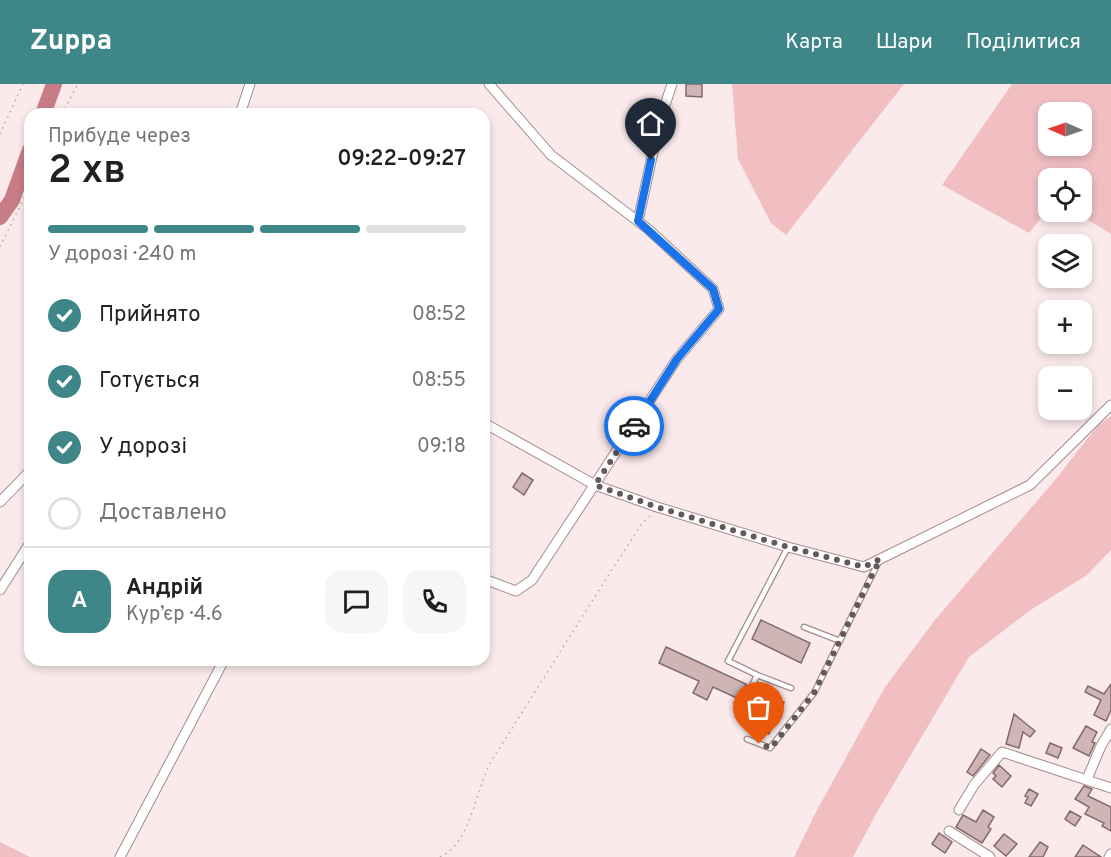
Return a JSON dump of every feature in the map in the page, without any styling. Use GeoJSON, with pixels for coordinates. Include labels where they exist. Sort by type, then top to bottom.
{"type":"FeatureCollection","features":[{"type":"Feature","properties":{"kind":"street"},"geometry":{"type":"LineString","coordinates":[[242,108],[250,84]]}},
{"type":"Feature","properties":{"kind":"street"},"geometry":{"type":"LineString","coordinates":[[489,84],[552,155],[638,221],[713,289],[719,309],[677,359],[532,579],[516,591],[490,581]]}},
{"type":"Feature","properties":{"kind":"street"},"geometry":{"type":"LineString","coordinates":[[638,221],[660,120],[672,84]]}},
{"type":"Feature","properties":{"kind":"street"},"geometry":{"type":"LineString","coordinates":[[490,426],[595,485],[663,509],[788,547],[864,567],[1030,485],[1111,405]]}},
{"type":"Feature","properties":{"kind":"street"},"geometry":{"type":"LineString","coordinates":[[0,502],[24,477]]}},
{"type":"Feature","properties":{"kind":"street"},"geometry":{"type":"LineString","coordinates":[[0,590],[24,552]]}},
{"type":"Feature","properties":{"kind":"street"},"geometry":{"type":"LineString","coordinates":[[120,857],[221,666]]}},
{"type":"Feature","properties":{"kind":"street"},"geometry":{"type":"LineString","coordinates":[[1087,779],[1111,729]]}},
{"type":"Feature","properties":{"kind":"street"},"geometry":{"type":"LineString","coordinates":[[959,810],[974,785],[1002,752],[1111,788]]}},
{"type":"Feature","properties":{"kind":"street"},"geometry":{"type":"LineString","coordinates":[[949,831],[990,857]]}},
{"type":"Feature","properties":{"kind":"lane"},"geometry":{"type":"LineString","coordinates":[[788,547],[728,661],[791,688]]}},
{"type":"Feature","properties":{"kind":"lane"},"geometry":{"type":"LineString","coordinates":[[747,739],[771,748],[814,693],[880,559]]}},
{"type":"Feature","properties":{"kind":"lane"},"geometry":{"type":"LineString","coordinates":[[804,627],[840,641]]}},
{"type":"Feature","properties":{"kind":"lane"},"geometry":{"type":"LineString","coordinates":[[744,704],[757,675]]}},
{"type":"Feature","properties":{"kind":"path"},"geometry":{"type":"LineString","coordinates":[[0,134],[22,84]]}},
{"type":"Feature","properties":{"kind":"path"},"geometry":{"type":"LineString","coordinates":[[65,108],[78,84]]}},
{"type":"Feature","properties":{"kind":"path"},"geometry":{"type":"LineString","coordinates":[[0,247],[24,198]]}},
{"type":"Feature","properties":{"kind":"path"},"geometry":{"type":"LineString","coordinates":[[440,857],[452,849],[458,840],[474,806],[484,774],[606,579],[647,518],[663,509]]}},
{"type":"Feature","properties":{"kind":"shaded area"},"geometry":{"type":"Polygon","coordinates":[[[732,84],[904,84],[786,235],[771,223],[738,159],[732,84]]]}},
{"type":"Feature","properties":{"kind":"shaded area"},"geometry":{"type":"Polygon","coordinates":[[[1012,84],[1111,84],[1111,234],[1091,222],[1092,168],[1038,168],[1038,222],[1029,233],[942,185],[1012,84]]]}},
{"type":"Feature","properties":{"kind":"shaded area"},"geometry":{"type":"Polygon","coordinates":[[[1111,416],[1111,550],[1087,575],[1029,611],[969,657],[877,812],[853,857],[794,857],[817,810],[885,687],[935,620],[1056,479],[1098,425],[1111,416]]]}},
{"type":"Feature","properties":{"kind":"shaded area"},"geometry":{"type":"Polygon","coordinates":[[[0,842],[30,857],[0,857],[0,842]]]}},
{"type":"Feature","properties":{"kind":"building"},"geometry":{"type":"Polygon","coordinates":[[[686,84],[702,84],[702,97],[686,96],[686,84]]]}},
{"type":"Feature","properties":{"kind":"building"},"geometry":{"type":"Polygon","coordinates":[[[522,473],[533,480],[524,495],[513,487],[522,473]]]}},
{"type":"Feature","properties":{"kind":"building"},"geometry":{"type":"Polygon","coordinates":[[[761,620],[810,643],[801,663],[752,639],[761,620]]]}},
{"type":"Feature","properties":{"kind":"building"},"geometry":{"type":"Polygon","coordinates":[[[666,647],[746,684],[739,699],[713,687],[707,700],[693,693],[699,681],[659,663],[666,647]]]}},
{"type":"Feature","properties":{"kind":"building"},"geometry":{"type":"Polygon","coordinates":[[[1111,684],[1111,710],[1106,721],[1094,715],[1101,700],[1085,692],[1088,686],[1104,694],[1111,684]]]}},
{"type":"Feature","properties":{"kind":"building"},"geometry":{"type":"Polygon","coordinates":[[[767,693],[784,702],[769,734],[751,725],[767,693]]]}},
{"type":"Feature","properties":{"kind":"building"},"geometry":{"type":"Polygon","coordinates":[[[1014,714],[1035,731],[1030,737],[1023,732],[1019,748],[1006,744],[1014,714]]]}},
{"type":"Feature","properties":{"kind":"building"},"geometry":{"type":"Polygon","coordinates":[[[1086,726],[1097,732],[1089,756],[1073,748],[1086,726]]]}},
{"type":"Feature","properties":{"kind":"building"},"geometry":{"type":"Polygon","coordinates":[[[1050,743],[1062,748],[1058,758],[1046,753],[1050,743]]]}},
{"type":"Feature","properties":{"kind":"building"},"geometry":{"type":"Polygon","coordinates":[[[981,749],[990,755],[973,776],[967,772],[981,749]]]}},
{"type":"Feature","properties":{"kind":"building"},"geometry":{"type":"Polygon","coordinates":[[[999,765],[1011,776],[1002,787],[993,779],[996,776],[993,773],[999,765]]]}},
{"type":"Feature","properties":{"kind":"building"},"geometry":{"type":"Polygon","coordinates":[[[1084,786],[1092,789],[1088,796],[1111,807],[1111,831],[1102,826],[1104,823],[1085,814],[1089,807],[1075,799],[1084,786]]]}},
{"type":"Feature","properties":{"kind":"building"},"geometry":{"type":"Polygon","coordinates":[[[1029,789],[1038,794],[1031,806],[1025,803],[1028,797],[1025,796],[1029,789]]]}},
{"type":"Feature","properties":{"kind":"building"},"geometry":{"type":"Polygon","coordinates":[[[983,810],[994,817],[988,827],[991,829],[982,843],[956,827],[963,815],[976,822],[983,810]]]}},
{"type":"Feature","properties":{"kind":"building"},"geometry":{"type":"Polygon","coordinates":[[[1070,811],[1081,817],[1075,826],[1065,819],[1070,811]]]}},
{"type":"Feature","properties":{"kind":"building"},"geometry":{"type":"Polygon","coordinates":[[[939,833],[952,842],[945,853],[932,844],[939,833]]]}},
{"type":"Feature","properties":{"kind":"building"},"geometry":{"type":"Polygon","coordinates":[[[1004,834],[1017,844],[1006,856],[994,846],[1004,834]]]}},
{"type":"Feature","properties":{"kind":"building"},"geometry":{"type":"Polygon","coordinates":[[[1040,842],[1048,847],[1043,857],[1029,857],[1040,842]]]}},
{"type":"Feature","properties":{"kind":"building"},"geometry":{"type":"Polygon","coordinates":[[[1083,845],[1101,857],[1075,857],[1083,845]]]}},
{"type":"Feature","properties":{"kind":"waterway"},"geometry":{"type":"LineString","coordinates":[[45,108],[54,84]]}},
{"type":"Feature","properties":{"kind":"waterway"},"geometry":{"type":"LineString","coordinates":[[0,217],[12,200],[24,167]]}},
{"type":"Feature","properties":{"kind":"way so far"},"geometry":{"type":"LineString","coordinates":[[634,426],[595,485],[657,507],[788,547],[864,567],[880,559],[814,693],[771,748],[759,744]]}},
{"type":"Feature","properties":{"kind":"route"},"geometry":{"type":"LineString","coordinates":[[634,426],[677,359],[719,309],[713,289],[638,221],[651,160]]}}]}
